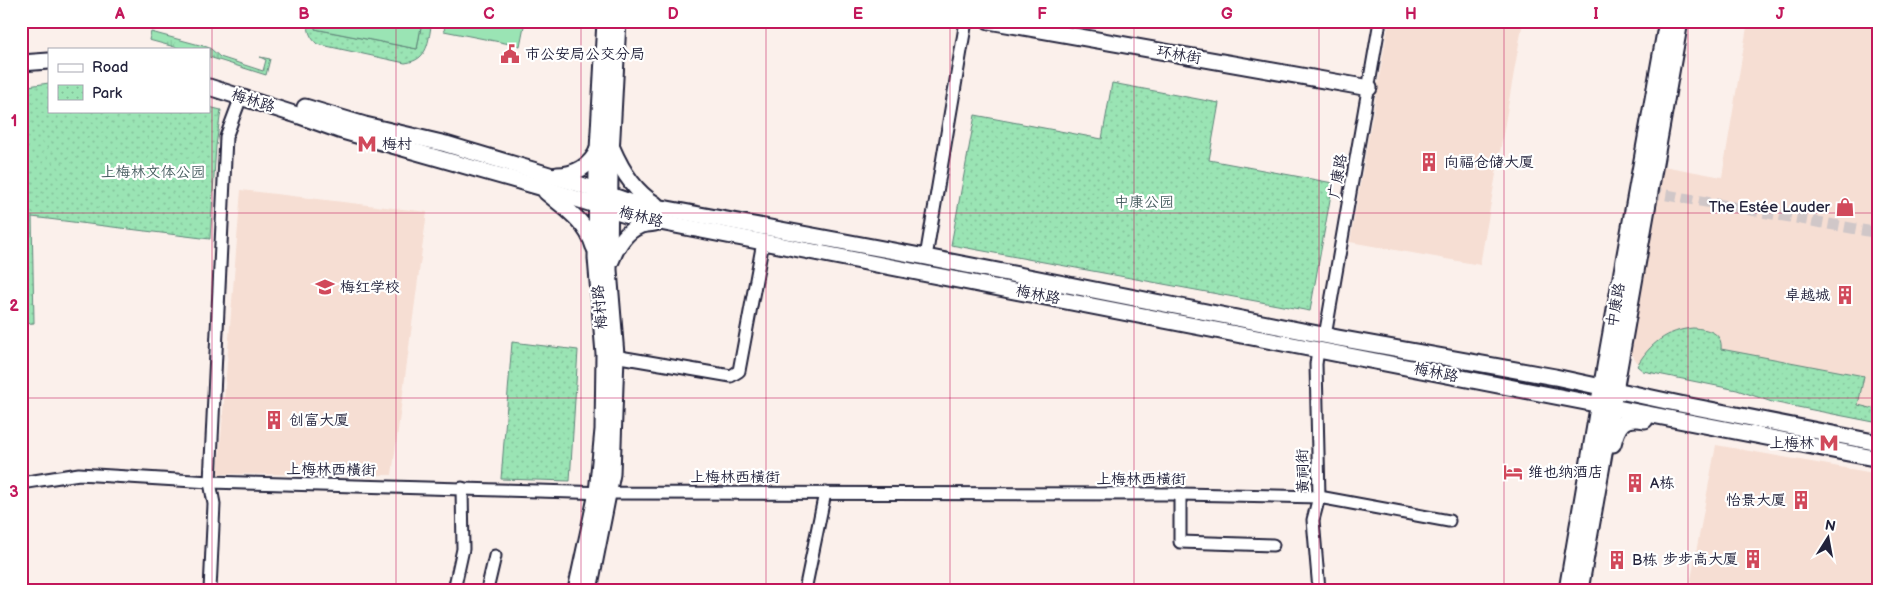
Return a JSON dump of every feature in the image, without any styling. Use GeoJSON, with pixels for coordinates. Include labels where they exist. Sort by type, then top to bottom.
{"type":"FeatureCollection","features":[{"type":"Feature","properties":{"kind":"main road","name":"梅村路"},"geometry":{"type":"LineString","coordinates":[[605,21],[605,148],[603,200],[596,258],[610,355]]}},
{"type":"Feature","properties":{"kind":"main road","name":"梅村路"},"geometry":{"type":"LineString","coordinates":[[605,148],[618,21]]}},
{"type":"Feature","properties":{"kind":"main road","name":"环林街"},"geometry":{"type":"LineString","coordinates":[[989,21],[1369,88]]}},
{"type":"Feature","properties":{"kind":"main road","name":"中康路"},"geometry":{"type":"LineString","coordinates":[[1618,333],[1667,21]]}},
{"type":"Feature","properties":{"kind":"main road","name":"中康路"},"geometry":{"type":"LineString","coordinates":[[1567,590],[1596,457],[1618,333],[1680,21]]}},
{"type":"Feature","properties":{"kind":"main road"},"geometry":{"type":"LineString","coordinates":[[21,54],[48,52]]}},
{"type":"Feature","properties":{"kind":"main road"},"geometry":{"type":"LineString","coordinates":[[21,63],[48,61]]}},
{"type":"Feature","properties":{"kind":"main road","name":"梅林路"},"geometry":{"type":"LineString","coordinates":[[210,76],[346,120],[446,144],[544,181],[603,200],[629,216],[662,215],[926,257],[1325,336],[1555,377],[1680,404],[1879,443]]}},
{"type":"Feature","properties":{"kind":"main road","name":"梅林路"},"geometry":{"type":"LineString","coordinates":[[210,87],[339,130],[544,181]]}},
{"type":"Feature","properties":{"kind":"main road"},"geometry":{"type":"LineString","coordinates":[[596,258],[593,242],[584,227],[544,181],[565,176],[581,169],[605,148],[640,192],[662,215],[638,226],[628,235],[618,247],[609,270]]}},
{"type":"Feature","properties":{"kind":"main road","name":"梅村路"},"geometry":{"type":"LineString","coordinates":[[589,590],[603,493],[603,430],[610,355],[609,270],[603,200]]}},
{"type":"Feature","properties":{"kind":"main road","name":"梅林路"},"geometry":{"type":"LineString","coordinates":[[662,215],[763,242],[1879,458]]}},
{"type":"Feature","properties":{"kind":"main road"},"geometry":{"type":"LineString","coordinates":[[1555,377],[1586,377],[1597,367],[1602,343],[1618,333],[1624,354],[1622,370],[1626,380],[1631,385],[1660,391],[1680,404]]}},
{"type":"Feature","properties":{"kind":"main road"},"geometry":{"type":"LineString","coordinates":[[1552,394],[1563,403],[1579,407],[1587,416],[1590,424],[1588,444],[1596,457],[1612,449],[1619,426],[1629,420],[1635,418],[1652,422],[1676,420]]}},
{"type":"Feature","properties":{"kind":"main road","name":"中康路"},"geometry":{"type":"LineString","coordinates":[[1580,590],[1596,457]]}},
{"type":"Feature","properties":{"kind":"main road","name":"梅村路"},"geometry":{"type":"LineString","coordinates":[[576,590],[603,493]]}},
{"type":"Feature","properties":{"kind":"street"},"geometry":{"type":"LineString","coordinates":[[926,257],[966,21]]}},
{"type":"Feature","properties":{"kind":"street","name":"广康路"},"geometry":{"type":"LineString","coordinates":[[1325,336],[1380,21]]}},
{"type":"Feature","properties":{"kind":"street"},"geometry":{"type":"LineString","coordinates":[[210,590],[214,504],[210,482],[226,138],[241,97]]}},
{"type":"Feature","properties":{"kind":"street"},"geometry":{"type":"LineString","coordinates":[[610,355],[731,376],[739,371],[763,242]]}},
{"type":"Feature","properties":{"kind":"street","name":"黄祠街"},"geometry":{"type":"LineString","coordinates":[[1318,350],[1316,364],[1319,497],[1313,520],[1319,590]]}},
{"type":"Feature","properties":{"kind":"street","name":"上梅林西横街"},"geometry":{"type":"LineString","coordinates":[[21,483],[79,474],[210,482],[603,493],[1180,494],[1319,497],[1449,521]]}},
{"type":"Feature","properties":{"kind":"street"},"geometry":{"type":"LineString","coordinates":[[454,590],[462,549],[462,488]]}},
{"type":"Feature","properties":{"kind":"street"},"geometry":{"type":"LineString","coordinates":[[805,590],[825,493]]}},
{"type":"Feature","properties":{"kind":"street"},"geometry":{"type":"LineString","coordinates":[[1180,494],[1180,542],[1273,545]]}},
{"type":"Feature","properties":{"kind":"street"},"geometry":{"type":"LineString","coordinates":[[487,590],[495,556]]}},
{"type":"Feature","properties":{"kind":"shaded area","name":"向福仓储大厦"},"geometry":{"type":"Polygon","coordinates":[[[1389,21],[1523,21],[1480,265],[1350,242],[1389,21]]]}},
{"type":"Feature","properties":{"kind":"shaded area"},"geometry":{"type":"Polygon","coordinates":[[[1748,21],[1879,21],[1879,423],[1772,402],[1737,390],[1643,371],[1629,347],[1658,165],[1722,177],[1748,21]]]}},
{"type":"Feature","properties":{"kind":"shaded area","name":"梅红学校"},"geometry":{"type":"Polygon","coordinates":[[[241,190],[427,212],[392,475],[218,474],[241,190]]]}},
{"type":"Feature","properties":{"kind":"shaded area"},"geometry":{"type":"Polygon","coordinates":[[[1716,445],[1879,474],[1879,557],[1873,590],[1689,590],[1716,445]]]}},
{"type":"Feature","properties":{"kind":"green space"},"geometry":{"type":"Polygon","coordinates":[[[308,21],[317,21],[315,29],[417,49],[422,21],[432,21],[428,42],[423,54],[413,61],[405,63],[317,44],[310,34],[308,21]]]}},
{"type":"Feature","properties":{"kind":"green space"},"geometry":{"type":"Polygon","coordinates":[[[317,21],[422,21],[417,49],[315,29],[317,21]]]}},
{"type":"Feature","properties":{"kind":"green space"},"geometry":{"type":"Polygon","coordinates":[[[446,21],[525,21],[520,46],[444,31],[446,21]]]}},
{"type":"Feature","properties":{"kind":"green space"},"geometry":{"type":"Polygon","coordinates":[[[151,32],[209,48],[178,48],[149,40],[151,32]]]}},
{"type":"Feature","properties":{"kind":"green space"},"geometry":{"type":"Polygon","coordinates":[[[210,48],[220,57],[263,71],[266,60],[260,57],[270,59],[266,75],[210,57],[210,48]]]}},
{"type":"Feature","properties":{"kind":"green space","name":"上梅林文体公园"},"geometry":{"type":"Polygon","coordinates":[[[48,83],[48,112],[210,112],[210,107],[221,110],[216,146],[210,239],[32,217],[34,323],[21,324],[21,87],[48,83]]]}},
{"type":"Feature","properties":{"kind":"green space","name":"中康公园"},"geometry":{"type":"Polygon","coordinates":[[[1112,83],[1219,103],[1209,160],[1333,183],[1310,311],[951,245],[975,115],[1102,139],[1112,83]]]}},
{"type":"Feature","properties":{"kind":"green space"},"geometry":{"type":"Polygon","coordinates":[[[1684,329],[1704,329],[1717,335],[1721,343],[1721,349],[1864,376],[1858,405],[1879,410],[1879,423],[1772,402],[1737,390],[1643,371],[1637,366],[1647,351],[1660,339],[1684,329]]]}},
{"type":"Feature","properties":{"kind":"green space"},"geometry":{"type":"Polygon","coordinates":[[[512,342],[578,350],[570,481],[501,479],[512,342]]]}},
{"type":"Feature","properties":{"kind":"tunnel"},"geometry":{"type":"LineString","coordinates":[[1650,192],[1879,233]]}},
{"type":"Feature","properties":{"kind":"place","name":"市公安局公交分局"},"geometry":{"type":"Point","coordinates":[510,54]}},
{"type":"Feature","properties":{"kind":"place","name":"梅村"},"geometry":{"type":"Point","coordinates":[367,144]}},
{"type":"Feature","properties":{"kind":"place","name":"向福仓储大厦"},"geometry":{"type":"Point","coordinates":[1429,162]}},
{"type":"Feature","properties":{"kind":"place","name":"The Estée Lauder"},"geometry":{"type":"Point","coordinates":[1845,207]}},
{"type":"Feature","properties":{"kind":"place","name":"梅红学校"},"geometry":{"type":"Point","coordinates":[325,287]}},
{"type":"Feature","properties":{"kind":"place","name":"卓越城"},"geometry":{"type":"Point","coordinates":[1845,295]}},
{"type":"Feature","properties":{"kind":"place","name":"创富大厦"},"geometry":{"type":"Point","coordinates":[274,420]}},
{"type":"Feature","properties":{"kind":"place","name":"上梅林"},"geometry":{"type":"Point","coordinates":[1829,443]}},
{"type":"Feature","properties":{"kind":"place","name":"维也纳酒店"},"geometry":{"type":"Point","coordinates":[1513,472]}},
{"type":"Feature","properties":{"kind":"place","name":"A栋"},"geometry":{"type":"Point","coordinates":[1635,483]}},
{"type":"Feature","properties":{"kind":"place","name":"怡景大厦"},"geometry":{"type":"Point","coordinates":[1801,500]}},
{"type":"Feature","properties":{"kind":"place","name":"步步高大厦"},"geometry":{"type":"Point","coordinates":[1753,559]}},
{"type":"Feature","properties":{"kind":"place","name":"B栋"},"geometry":{"type":"Point","coordinates":[1617,560]}}]}
